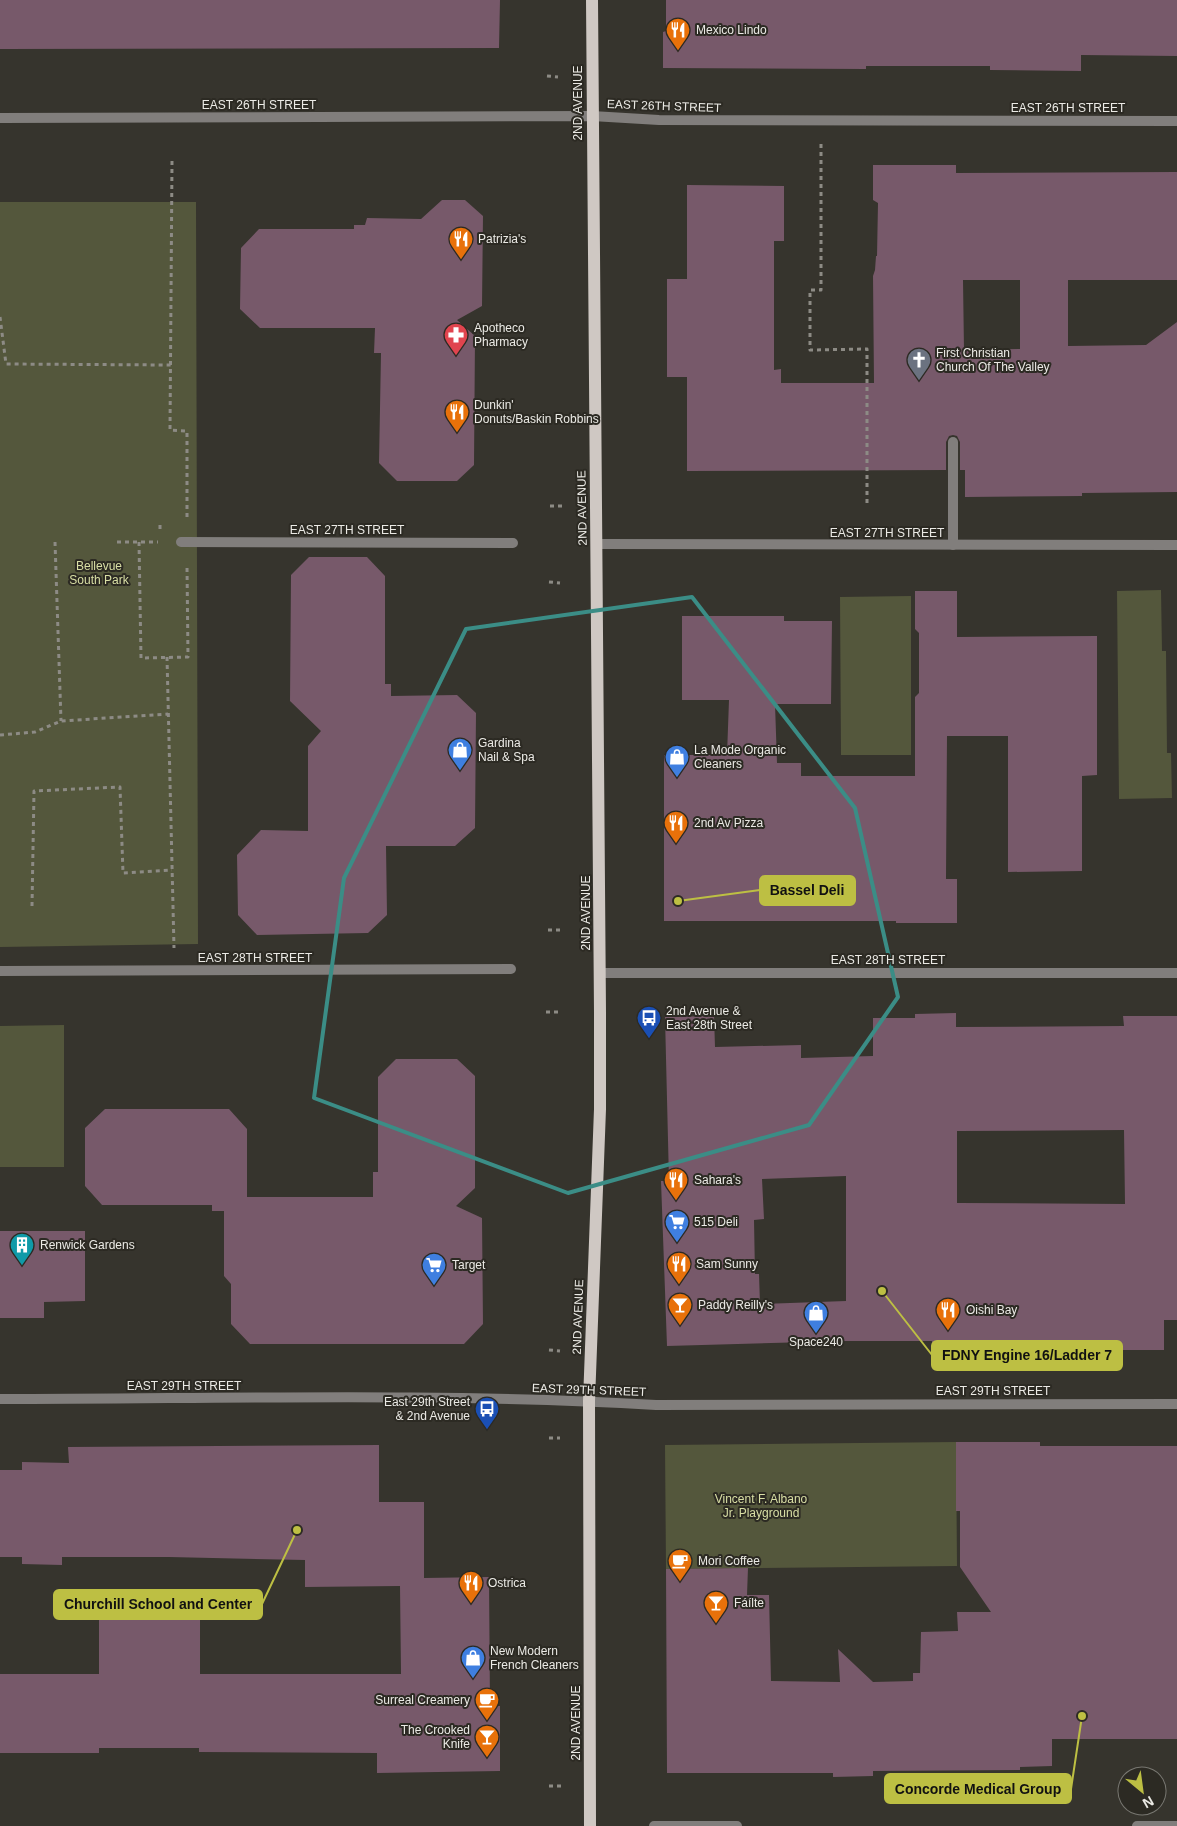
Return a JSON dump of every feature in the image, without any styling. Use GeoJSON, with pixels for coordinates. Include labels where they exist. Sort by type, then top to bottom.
{"type":"FeatureCollection","features":[{"type":"Feature","properties":{"kind":"main road","name":"2ND AVENUE"},"geometry":{"type":"LineString","coordinates":[[590,1826],[589,1401],[600,1109],[592,0]]}},
{"type":"Feature","properties":{"kind":"street","name":"EAST 26TH STREET"},"geometry":{"type":"LineString","coordinates":[[0,118],[592,116],[659,120],[1177,121]]}},
{"type":"Feature","properties":{"kind":"street"},"geometry":{"type":"LineString","coordinates":[[953,442],[953,545]]}},
{"type":"Feature","properties":{"kind":"street","name":"EAST 27TH STREET"},"geometry":{"type":"LineString","coordinates":[[181,542],[513,544]]}},
{"type":"Feature","properties":{"kind":"street","name":"EAST 27TH STREET"},"geometry":{"type":"LineString","coordinates":[[596,544],[1177,545]]}},
{"type":"Feature","properties":{"kind":"street","name":"EAST 28TH STREET"},"geometry":{"type":"LineString","coordinates":[[0,971],[511,969]]}},
{"type":"Feature","properties":{"kind":"street","name":"EAST 28TH STREET"},"geometry":{"type":"LineString","coordinates":[[600,973],[1177,973]]}},
{"type":"Feature","properties":{"kind":"street","name":"EAST 29TH STREET"},"geometry":{"type":"LineString","coordinates":[[0,1399],[440,1398],[589,1401],[656,1405],[1177,1404]]}},
{"type":"Feature","properties":{"kind":"street"},"geometry":{"type":"LineString","coordinates":[[654,1826],[737,1826]]}},
{"type":"Feature","properties":{"kind":"street"},"geometry":{"type":"LineString","coordinates":[[1137,1826],[1177,1826]]}},
{"type":"Feature","properties":{"kind":"path"},"geometry":{"type":"LineString","coordinates":[[547,76],[558,77]]}},
{"type":"Feature","properties":{"kind":"path"},"geometry":{"type":"LineString","coordinates":[[821,120],[821,290],[810,290],[810,350],[867,349],[867,507]]}},
{"type":"Feature","properties":{"kind":"path"},"geometry":{"type":"LineString","coordinates":[[172,161],[170,430],[187,431]]}},
{"type":"Feature","properties":{"kind":"path"},"geometry":{"type":"LineString","coordinates":[[0,317],[2,351],[6,364],[170,365]]}},
{"type":"Feature","properties":{"kind":"path"},"geometry":{"type":"LineString","coordinates":[[550,506],[562,506]]}},
{"type":"Feature","properties":{"kind":"path"},"geometry":{"type":"LineString","coordinates":[[55,542],[61,721]]}},
{"type":"Feature","properties":{"kind":"path"},"geometry":{"type":"LineString","coordinates":[[117,542],[160,542]]}},
{"type":"Feature","properties":{"kind":"path"},"geometry":{"type":"LineString","coordinates":[[139,542],[141,658],[188,657],[188,645]]}},
{"type":"Feature","properties":{"kind":"path"},"geometry":{"type":"LineString","coordinates":[[549,582],[560,583]]}},
{"type":"Feature","properties":{"kind":"path"},"geometry":{"type":"LineString","coordinates":[[167,657],[174,971]]}},
{"type":"Feature","properties":{"kind":"path"},"geometry":{"type":"LineString","coordinates":[[0,735],[35,732],[61,721],[168,714]]}},
{"type":"Feature","properties":{"kind":"path"},"geometry":{"type":"LineString","coordinates":[[32,906],[34,791],[120,787],[123,873],[172,870]]}},
{"type":"Feature","properties":{"kind":"path"},"geometry":{"type":"LineString","coordinates":[[548,930],[560,930]]}},
{"type":"Feature","properties":{"kind":"path"},"geometry":{"type":"LineString","coordinates":[[546,1012],[562,1012]]}},
{"type":"Feature","properties":{"kind":"path"},"geometry":{"type":"LineString","coordinates":[[549,1350],[560,1351]]}},
{"type":"Feature","properties":{"kind":"path"},"geometry":{"type":"LineString","coordinates":[[549,1438],[560,1438]]}},
{"type":"Feature","properties":{"kind":"path"},"geometry":{"type":"LineString","coordinates":[[549,1786],[561,1786]]}},
{"type":"Feature","properties":{"kind":"highlighted area"},"geometry":{"type":"Polygon","coordinates":[[[692,597],[855,808],[898,997],[809,1125],[568,1193],[314,1098],[344,878],[466,629],[692,597]]]}},
{"type":"Feature","properties":{"kind":"green space","name":"Bellevue South Park"},"geometry":{"type":"Polygon","coordinates":[[[0,202],[196,202],[198,944],[0,947],[0,202]]]}},
{"type":"Feature","properties":{"kind":"green space"},"geometry":{"type":"Polygon","coordinates":[[[1161,590],[1162,651],[1166,651],[1167,753],[1171,753],[1172,798],[1119,799],[1117,591],[1161,590]]]}},
{"type":"Feature","properties":{"kind":"green space"},"geometry":{"type":"Polygon","coordinates":[[[911,596],[911,755],[841,755],[840,597],[911,596]]]}},
{"type":"Feature","properties":{"kind":"green space"},"geometry":{"type":"Polygon","coordinates":[[[64,1025],[64,1167],[0,1167],[0,1026],[64,1025]]]}},
{"type":"Feature","properties":{"kind":"green space","name":"Vincent F. Albano Jr. Playground"},"geometry":{"type":"Polygon","coordinates":[[[956,1442],[957,1566],[666,1569],[665,1445],[956,1442]]]}},
{"type":"Feature","properties":{"kind":"building"},"geometry":{"type":"Polygon","coordinates":[[[0,0],[500,0],[499,48],[0,49],[0,0]]]}},
{"type":"Feature","properties":{"kind":"building"},"geometry":{"type":"Polygon","coordinates":[[[666,0],[1177,0],[1177,56],[1081,55],[1081,71],[990,70],[990,66],[866,66],[866,69],[663,68],[663,32],[666,31],[666,0]]]}},
{"type":"Feature","properties":{"kind":"building"},"geometry":{"type":"Polygon","coordinates":[[[873,165],[956,165],[956,173],[1177,172],[1177,280],[1068,280],[1068,346],[1146,345],[1177,322],[1177,492],[1082,493],[1082,496],[965,497],[965,470],[960,470],[960,442],[957,436],[953,435],[949,436],[946,442],[946,470],[687,471],[687,377],[667,377],[667,279],[687,279],[687,185],[784,186],[784,241],[774,241],[774,370],[781,369],[781,383],[874,383],[873,276],[877,256],[878,203],[873,200],[873,165]],[[963,280],[964,350],[1020,349],[1020,280],[963,280]]]}},
{"type":"Feature","properties":{"kind":"building"},"geometry":{"type":"Polygon","coordinates":[[[442,200],[465,200],[483,216],[482,306],[457,320],[475,336],[474,465],[457,481],[397,481],[379,463],[381,353],[374,353],[375,328],[260,328],[240,309],[241,248],[259,229],[354,229],[354,225],[365,225],[367,218],[421,219],[442,200]]]}},
{"type":"Feature","properties":{"kind":"building"},"geometry":{"type":"Polygon","coordinates":[[[309,557],[367,557],[385,576],[385,684],[391,684],[391,696],[457,695],[476,713],[475,828],[455,846],[386,846],[387,915],[368,933],[257,935],[238,915],[237,855],[261,830],[308,831],[308,746],[321,731],[290,701],[291,575],[309,557]]]}},
{"type":"Feature","properties":{"kind":"building"},"geometry":{"type":"Polygon","coordinates":[[[915,591],[957,591],[957,637],[1097,636],[1097,775],[1082,776],[1082,871],[1008,872],[1008,736],[947,736],[946,879],[957,879],[957,923],[896,923],[896,921],[664,921],[664,755],[727,755],[729,700],[682,700],[682,616],[784,616],[784,621],[832,621],[831,704],[775,704],[777,763],[801,763],[801,776],[915,776],[915,697],[919,693],[919,633],[915,629],[915,591]]]}},
{"type":"Feature","properties":{"kind":"building"},"geometry":{"type":"Polygon","coordinates":[[[956,1013],[956,1027],[1124,1026],[1123,1016],[1177,1016],[1177,1320],[1164,1320],[1164,1350],[1083,1350],[1084,1346],[932,1345],[932,1341],[847,1341],[667,1346],[661,1181],[669,1181],[665,1017],[714,1016],[715,1047],[801,1045],[801,1058],[873,1056],[873,1018],[915,1018],[915,1014],[956,1013]],[[1124,1130],[957,1131],[957,1203],[1125,1204],[1124,1130]],[[846,1176],[762,1179],[764,1219],[754,1220],[755,1274],[759,1274],[760,1304],[846,1301],[846,1176]]]}},
{"type":"Feature","properties":{"kind":"building"},"geometry":{"type":"Polygon","coordinates":[[[396,1059],[457,1059],[475,1076],[475,1188],[456,1206],[482,1218],[483,1324],[464,1344],[250,1344],[231,1324],[231,1284],[224,1276],[224,1211],[212,1211],[212,1205],[102,1205],[85,1186],[85,1128],[105,1109],[229,1109],[247,1129],[247,1197],[373,1197],[373,1172],[378,1172],[378,1077],[396,1059]]]}},
{"type":"Feature","properties":{"kind":"building"},"geometry":{"type":"Polygon","coordinates":[[[0,1231],[85,1231],[85,1301],[44,1302],[44,1318],[0,1318],[0,1231]]]}},
{"type":"Feature","properties":{"kind":"building"},"geometry":{"type":"Polygon","coordinates":[[[956,1442],[1040,1442],[1040,1446],[1177,1446],[1177,1739],[1052,1739],[1052,1766],[1020,1767],[1020,1770],[873,1771],[873,1776],[833,1777],[833,1773],[667,1773],[666,1569],[748,1568],[747,1595],[769,1595],[771,1681],[840,1682],[838,1649],[873,1682],[913,1681],[913,1673],[920,1673],[921,1632],[958,1631],[957,1612],[991,1612],[960,1567],[960,1511],[956,1511],[956,1442]]]}},
{"type":"Feature","properties":{"kind":"building"},"geometry":{"type":"Polygon","coordinates":[[[379,1445],[379,1502],[424,1502],[424,1578],[489,1577],[490,1706],[500,1706],[500,1771],[377,1773],[377,1753],[199,1752],[199,1748],[99,1748],[99,1753],[0,1753],[0,1674],[99,1674],[99,1612],[200,1611],[200,1674],[401,1674],[400,1586],[305,1587],[305,1560],[62,1557],[62,1565],[22,1564],[22,1557],[0,1557],[0,1470],[22,1470],[22,1462],[69,1463],[68,1447],[379,1445]]]}},
{"type":"Feature","properties":{"kind":"place","name":"Mexico Lindo"},"geometry":{"type":"Point","coordinates":[678,51]}},
{"type":"Feature","properties":{"kind":"place","name":"Patrizia's"},"geometry":{"type":"Point","coordinates":[461,260]}},
{"type":"Feature","properties":{"kind":"place","name":"Apotheco Pharmacy"},"geometry":{"type":"Point","coordinates":[456,356]}},
{"type":"Feature","properties":{"kind":"place","name":"First Christian Church Of The Valley"},"geometry":{"type":"Point","coordinates":[919,381]}},
{"type":"Feature","properties":{"kind":"place","name":"Dunkin' Donuts/Baskin Robbins"},"geometry":{"type":"Point","coordinates":[457,433]}},
{"type":"Feature","properties":{"kind":"place","name":"Gardina Nail & Spa"},"geometry":{"type":"Point","coordinates":[460,771]}},
{"type":"Feature","properties":{"kind":"place","name":"La Mode Organic Cleaners"},"geometry":{"type":"Point","coordinates":[677,778]}},
{"type":"Feature","properties":{"kind":"place","name":"2nd Av Pizza"},"geometry":{"type":"Point","coordinates":[676,844]}},
{"type":"Feature","properties":{"kind":"place","name":"Bassel Deli"},"geometry":{"type":"Point","coordinates":[678,901]}},
{"type":"Feature","properties":{"kind":"place","name":"2nd Avenue & East 28th Street"},"geometry":{"type":"Point","coordinates":[649,1039]}},
{"type":"Feature","properties":{"kind":"place","name":"Sahara's"},"geometry":{"type":"Point","coordinates":[676,1201]}},
{"type":"Feature","properties":{"kind":"place","name":"515 Deli"},"geometry":{"type":"Point","coordinates":[677,1243]}},
{"type":"Feature","properties":{"kind":"place","name":"Renwick Gardens"},"geometry":{"type":"Point","coordinates":[22,1266]}},
{"type":"Feature","properties":{"kind":"place","name":"Sam Sunny"},"geometry":{"type":"Point","coordinates":[679,1285]}},
{"type":"Feature","properties":{"kind":"place","name":"Target"},"geometry":{"type":"Point","coordinates":[434,1286]}},
{"type":"Feature","properties":{"kind":"place","name":"FDNY Engine 16/Ladder 7"},"geometry":{"type":"Point","coordinates":[882,1291]}},
{"type":"Feature","properties":{"kind":"place","name":"Paddy Reilly's"},"geometry":{"type":"Point","coordinates":[680,1326]}},
{"type":"Feature","properties":{"kind":"place","name":"Oishi Bay"},"geometry":{"type":"Point","coordinates":[948,1331]}},
{"type":"Feature","properties":{"kind":"place","name":"Space240"},"geometry":{"type":"Point","coordinates":[816,1334]}},
{"type":"Feature","properties":{"kind":"place","name":"East 29th Street & 2nd Avenue"},"geometry":{"type":"Point","coordinates":[487,1430]}},
{"type":"Feature","properties":{"kind":"place","name":"Churchill School and Center"},"geometry":{"type":"Point","coordinates":[297,1530]}},
{"type":"Feature","properties":{"kind":"place","name":"Mori Coffee"},"geometry":{"type":"Point","coordinates":[680,1582]}},
{"type":"Feature","properties":{"kind":"place","name":"Ostrica"},"geometry":{"type":"Point","coordinates":[471,1604]}},
{"type":"Feature","properties":{"kind":"place","name":"Fáílte"},"geometry":{"type":"Point","coordinates":[716,1624]}},
{"type":"Feature","properties":{"kind":"place","name":"New Modern French Cleaners"},"geometry":{"type":"Point","coordinates":[473,1679]}},
{"type":"Feature","properties":{"kind":"place","name":"Concorde Medical Group"},"geometry":{"type":"Point","coordinates":[1082,1716]}},
{"type":"Feature","properties":{"kind":"place","name":"Surreal Creamery"},"geometry":{"type":"Point","coordinates":[487,1721]}},
{"type":"Feature","properties":{"kind":"place","name":"The Crooked Knife"},"geometry":{"type":"Point","coordinates":[487,1758]}}]}
